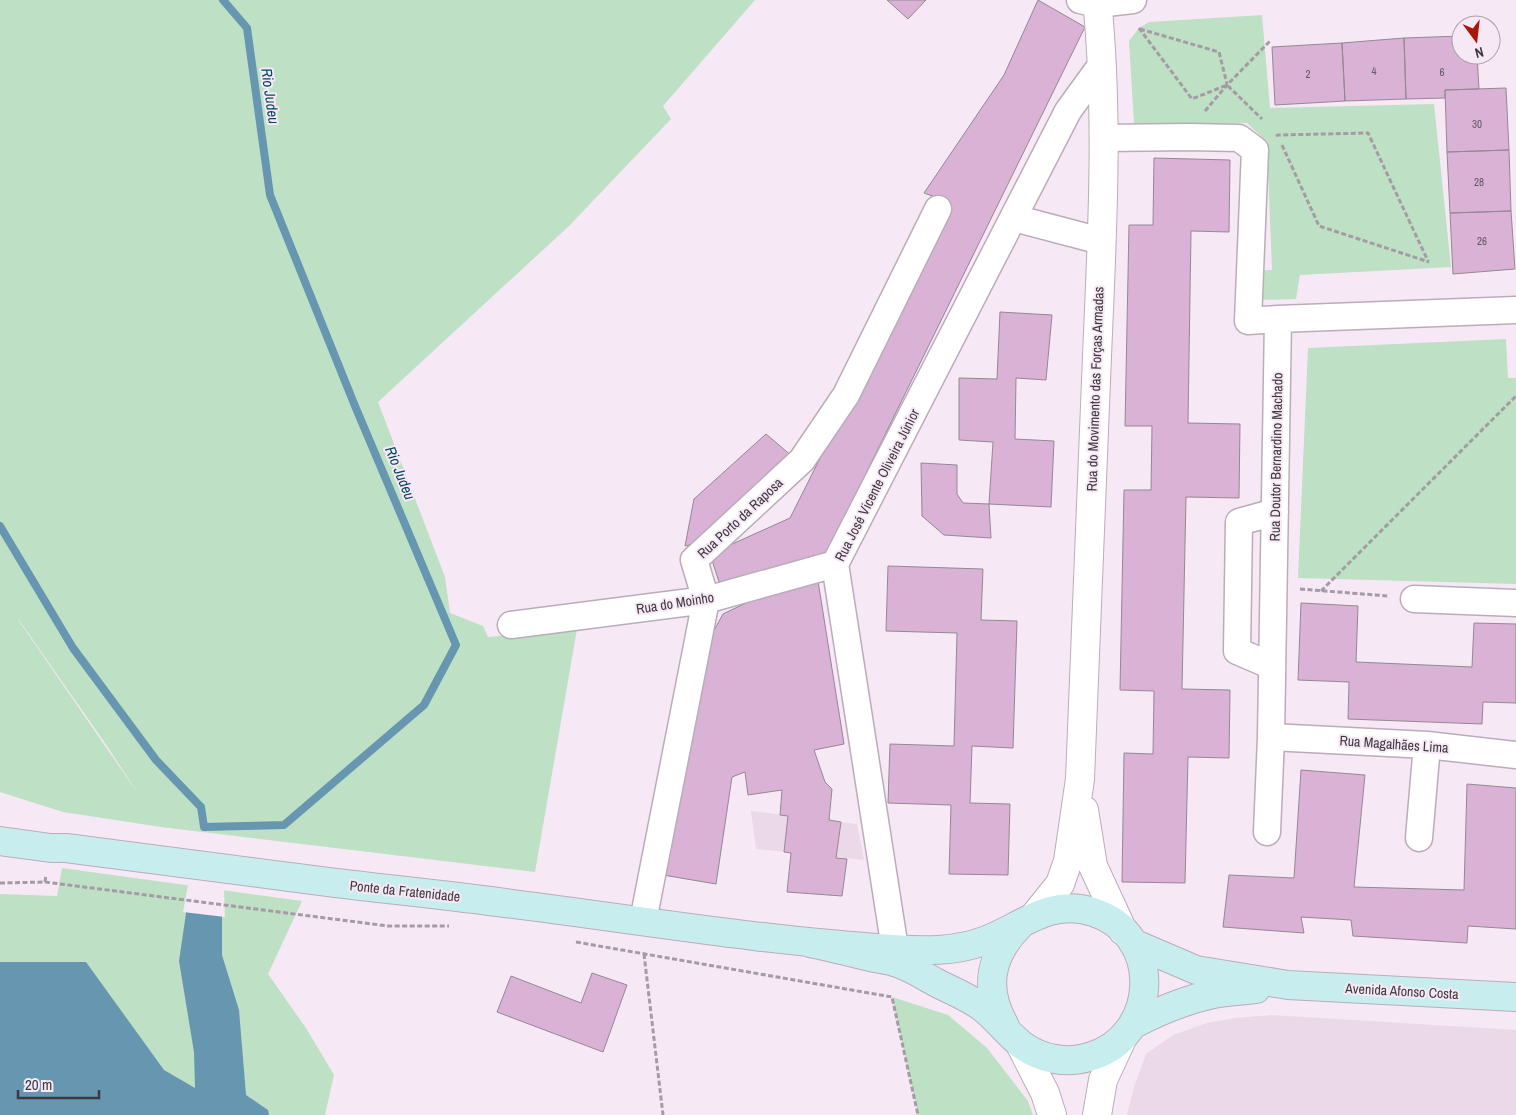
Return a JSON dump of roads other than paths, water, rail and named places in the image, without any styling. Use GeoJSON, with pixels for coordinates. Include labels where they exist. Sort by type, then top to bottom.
{"type":"FeatureCollection","features":[{"type":"Feature","properties":{"kind":"main road","name":"Ponte da Fratenidade"},"geometry":{"type":"LineString","coordinates":[[0,841],[334,883],[481,899],[810,943]]}},
{"type":"Feature","properties":{"kind":"main road"},"geometry":{"type":"LineString","coordinates":[[810,943],[895,949],[949,950],[982,942],[1050,910],[1066,908],[1097,913],[1111,920],[1128,937],[1140,958],[1145,990],[1141,1008],[1128,1032]]}},
{"type":"Feature","properties":{"kind":"main road"},"geometry":{"type":"LineString","coordinates":[[1014,1037],[998,1014],[993,997],[992,978],[1001,948],[1010,935],[1028,920]]}},
{"type":"Feature","properties":{"kind":"main road"},"geometry":{"type":"LineString","coordinates":[[1128,937],[1196,970],[1288,985]]}},
{"type":"Feature","properties":{"kind":"main road"},"geometry":{"type":"LineString","coordinates":[[810,943],[901,964],[981,1006],[1014,1037],[1036,1053],[1054,1059],[1072,1060],[1090,1057],[1107,1050],[1128,1032],[1159,1012],[1187,1001],[1213,994],[1288,985]]}},
{"type":"Feature","properties":{"kind":"main road","name":"Avenida Afonso Costa"},"geometry":{"type":"LineString","coordinates":[[1288,985],[1516,997]]}},
{"type":"Feature","properties":{"kind":"street"},"geometry":{"type":"LineString","coordinates":[[1092,1],[1133,0]]}},
{"type":"Feature","properties":{"kind":"street","name":"Rua do Movimento das Forças Armadas"},"geometry":{"type":"LineString","coordinates":[[1080,779],[1102,241],[1104,138],[1102,64],[1092,1]]}},
{"type":"Feature","properties":{"kind":"street","name":"Rua José Vicente Oliveira Júnior"},"geometry":{"type":"LineString","coordinates":[[895,949],[836,564],[1068,111],[1102,64]]}},
{"type":"Feature","properties":{"kind":"street"},"geometry":{"type":"LineString","coordinates":[[1104,138],[1240,138],[1255,150],[1248,320],[1516,310]]}},
{"type":"Feature","properties":{"kind":"street","name":"Rua Porto da Raposa"},"geometry":{"type":"LineString","coordinates":[[643,921],[706,600],[694,560],[802,460],[846,395],[938,209]]}},
{"type":"Feature","properties":{"kind":"street"},"geometry":{"type":"LineString","coordinates":[[1014,218],[1102,241]]}},
{"type":"Feature","properties":{"kind":"street","name":"Rua Doutor Bernardino Machado"},"geometry":{"type":"LineString","coordinates":[[1267,832],[1271,737],[1278,319]]}},
{"type":"Feature","properties":{"kind":"street"},"geometry":{"type":"LineString","coordinates":[[1272,666],[1237,651],[1239,522],[1275,512]]}},
{"type":"Feature","properties":{"kind":"street","name":"Rua do Moinho"},"geometry":{"type":"LineString","coordinates":[[511,625],[706,600],[836,564]]}},
{"type":"Feature","properties":{"kind":"street"},"geometry":{"type":"LineString","coordinates":[[1414,599],[1516,603]]}},
{"type":"Feature","properties":{"kind":"street","name":"Rua Magalhães Lima"},"geometry":{"type":"LineString","coordinates":[[1271,737],[1427,745],[1516,755]]}},
{"type":"Feature","properties":{"kind":"street"},"geometry":{"type":"LineString","coordinates":[[1419,838],[1427,745]]}},
{"type":"Feature","properties":{"kind":"street"},"geometry":{"type":"LineString","coordinates":[[1028,920],[1060,884],[1068,861],[1080,779]]}},
{"type":"Feature","properties":{"kind":"street"},"geometry":{"type":"LineString","coordinates":[[1080,779],[1093,866],[1128,937]]}},
{"type":"Feature","properties":{"kind":"street"},"geometry":{"type":"LineString","coordinates":[[1097,1115],[1104,1080],[1128,1032]]}},
{"type":"Feature","properties":{"kind":"street"},"geometry":{"type":"LineString","coordinates":[[1014,1037],[1045,1093],[1052,1115]]}},
{"type":"Feature","properties":{"kind":"water"},"geometry":{"type":"Polygon","coordinates":[[[190,886],[222,891],[222,955],[239,1010],[246,1095],[268,1110],[269,1115],[0,1115],[0,962],[86,962],[164,1070],[195,1088],[194,1052],[179,961],[190,886]]]}},
{"type":"Feature","properties":{"kind":"waterway","name":"Rio Judeu"},"geometry":{"type":"LineString","coordinates":[[0,526],[73,648],[156,760],[201,807],[204,827],[284,825],[424,705],[456,645],[355,406],[270,195],[247,28],[223,0]]}}]}
